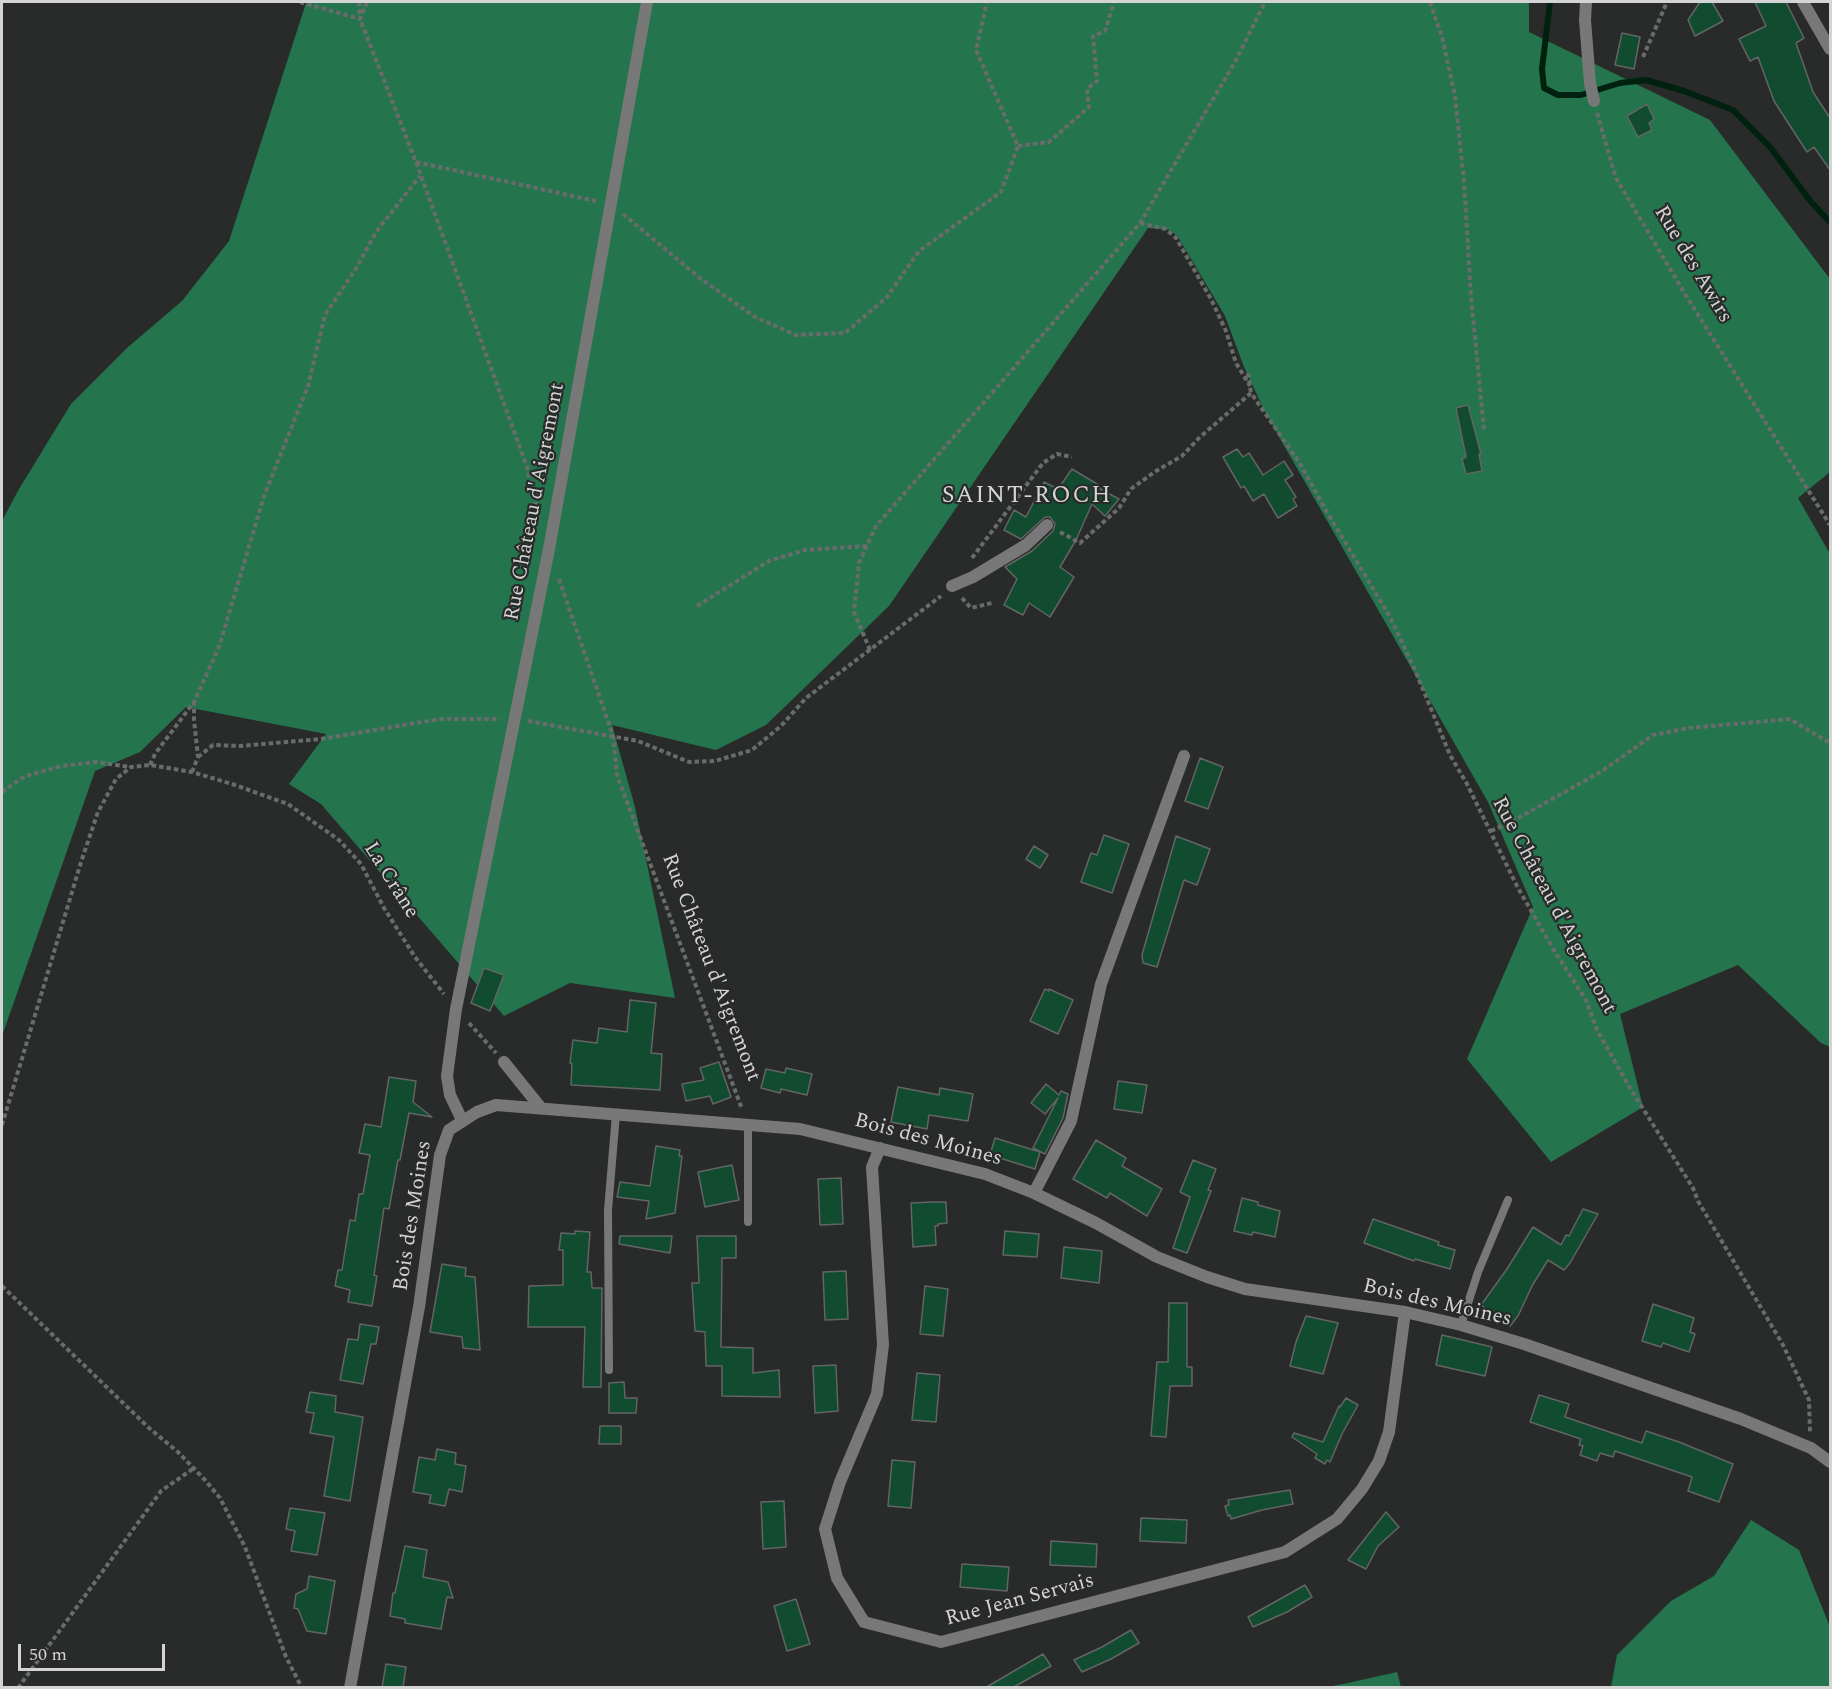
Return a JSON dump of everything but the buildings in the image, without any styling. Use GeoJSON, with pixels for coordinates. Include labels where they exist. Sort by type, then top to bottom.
{"type":"FeatureCollection","features":[{"type":"Feature","properties":{"kind":"street","name":"Rue Château d'Aigremont"},"geometry":{"type":"LineString","coordinates":[[456,1009],[549,549],[647,2]]}},
{"type":"Feature","properties":{"kind":"street"},"geometry":{"type":"LineString","coordinates":[[1586,2],[1585,20],[1590,83],[1594,101]]}},
{"type":"Feature","properties":{"kind":"street"},"geometry":{"type":"LineString","coordinates":[[1803,2],[1830,49]]}},
{"type":"Feature","properties":{"kind":"street"},"geometry":{"type":"LineString","coordinates":[[952,586],[973,578],[1026,545],[1047,525]]}},
{"type":"Feature","properties":{"kind":"street"},"geometry":{"type":"LineString","coordinates":[[1034,1192],[1071,1121],[1101,984],[1184,756]]}},
{"type":"Feature","properties":{"kind":"street"},"geometry":{"type":"LineString","coordinates":[[456,1009],[447,1076],[450,1095],[462,1120]]}},
{"type":"Feature","properties":{"kind":"street"},"geometry":{"type":"LineString","coordinates":[[504,1062],[541,1108]]}},
{"type":"Feature","properties":{"kind":"street","name":"Bois des Moines"},"geometry":{"type":"LineString","coordinates":[[350,1688],[419,1307],[441,1155],[449,1130],[462,1120],[496,1105],[800,1129],[985,1174],[1034,1192],[1157,1257],[1207,1277],[1245,1289],[1405,1312],[1461,1325],[1741,1419],[1811,1448],[1830,1462]]}},
{"type":"Feature","properties":{"kind":"street","name":"Rue Jean Servais"},"geometry":{"type":"LineString","coordinates":[[880,1148],[872,1167],[883,1345],[876,1394],[840,1482],[825,1529],[837,1578],[864,1622],[941,1642],[1285,1552],[1336,1519],[1362,1489],[1379,1461],[1389,1432],[1405,1312]]}},
{"type":"Feature","properties":{"kind":"lane"},"geometry":{"type":"LineString","coordinates":[[609,1370],[608,1210],[616,1114]]}},
{"type":"Feature","properties":{"kind":"lane"},"geometry":{"type":"LineString","coordinates":[[748,1124],[748,1222]]}},
{"type":"Feature","properties":{"kind":"lane"},"geometry":{"type":"LineString","coordinates":[[1461,1325],[1478,1272],[1508,1200]]}},
{"type":"Feature","properties":{"kind":"path"},"geometry":{"type":"LineString","coordinates":[[300,2],[360,19]]}},
{"type":"Feature","properties":{"kind":"path"},"geometry":{"type":"LineString","coordinates":[[359,2],[360,19],[416,162],[527,467],[540,521]]}},
{"type":"Feature","properties":{"kind":"path"},"geometry":{"type":"LineString","coordinates":[[360,19],[367,2]]}},
{"type":"Feature","properties":{"kind":"path"},"geometry":{"type":"LineString","coordinates":[[416,162],[611,204],[701,279],[755,317],[796,335],[845,333],[887,297],[919,250],[1001,192],[1018,146],[976,50],[987,2]]}},
{"type":"Feature","properties":{"kind":"path"},"geometry":{"type":"LineString","coordinates":[[1018,146],[1049,142],[1089,107],[1087,89],[1097,81],[1093,36],[1105,31],[1114,2]]}},
{"type":"Feature","properties":{"kind":"path"},"geometry":{"type":"LineString","coordinates":[[870,650],[854,612],[859,563],[876,526],[1140,223],[1235,62],[1265,2]]}},
{"type":"Feature","properties":{"kind":"path"},"geometry":{"type":"LineString","coordinates":[[1430,2],[1442,37],[1455,96],[1484,430]]}},
{"type":"Feature","properties":{"kind":"path"},"geometry":{"type":"LineString","coordinates":[[1643,57],[1668,2]]}},
{"type":"Feature","properties":{"kind":"path","name":"Rue des Awirs"},"geometry":{"type":"LineString","coordinates":[[1594,101],[1616,178],[1685,294],[1830,525]]}},
{"type":"Feature","properties":{"kind":"path"},"geometry":{"type":"LineString","coordinates":[[150,765],[155,754],[194,702],[219,647],[264,496],[308,386],[325,315],[357,267],[376,232],[421,176]]}},
{"type":"Feature","properties":{"kind":"path"},"geometry":{"type":"LineString","coordinates":[[1140,223],[1166,229],[1176,238],[1210,299],[1226,331],[1236,363],[1250,386]]}},
{"type":"Feature","properties":{"kind":"path"},"geometry":{"type":"LineString","coordinates":[[1075,540],[1080,543],[1119,508],[1131,489],[1182,456],[1199,438],[1251,393],[1248,373]]}},
{"type":"Feature","properties":{"kind":"path","name":"Rue Château d'Aigremont"},"geometry":{"type":"LineString","coordinates":[[1251,393],[1299,462],[1390,617],[1450,755],[1467,784],[1518,888],[1586,1000],[1597,1030],[1630,1088],[1693,1188],[1698,1201],[1783,1345],[1809,1400],[1811,1448]]}},
{"type":"Feature","properties":{"kind":"path"},"geometry":{"type":"LineString","coordinates":[[198,757],[213,745],[240,746],[321,739],[440,719],[514,718],[638,741],[690,762],[715,761],[752,750],[781,726],[806,698],[935,602],[952,586],[1043,463],[1058,454],[1072,457]]}},
{"type":"Feature","properties":{"kind":"path"},"geometry":{"type":"LineString","coordinates":[[697,606],[769,561],[804,550],[867,546]]}},
{"type":"Feature","properties":{"kind":"path","name":"Rue Château d'Aigremont"},"geometry":{"type":"LineString","coordinates":[[549,549],[613,736],[617,775],[748,1124]]}},
{"type":"Feature","properties":{"kind":"path"},"geometry":{"type":"LineString","coordinates":[[952,586],[971,608],[992,603]]}},
{"type":"Feature","properties":{"kind":"path"},"geometry":{"type":"LineString","coordinates":[[192,772],[198,757],[194,702]]}},
{"type":"Feature","properties":{"kind":"path"},"geometry":{"type":"LineString","coordinates":[[1491,831],[1602,771],[1653,735],[1689,728],[1790,719],[1830,743]]}},
{"type":"Feature","properties":{"kind":"path","name":"La Crâne"},"geometry":{"type":"LineString","coordinates":[[2,792],[25,776],[62,766],[96,762],[131,767],[150,765],[192,772],[288,804],[339,840],[361,864],[384,908],[415,957],[456,1009],[504,1062]]}},
{"type":"Feature","properties":{"kind":"path"},"geometry":{"type":"LineString","coordinates":[[2,1125],[98,812],[116,780],[131,767]]}},
{"type":"Feature","properties":{"kind":"path"},"geometry":{"type":"LineString","coordinates":[[2,1286],[194,1468],[220,1498],[245,1547],[286,1657],[302,1688]]}},
{"type":"Feature","properties":{"kind":"path"},"geometry":{"type":"LineString","coordinates":[[18,1688],[161,1491],[194,1468]]}},
{"type":"Feature","properties":{"kind":"green space"},"geometry":{"type":"Polygon","coordinates":[[[308,2],[1529,2],[1529,32],[1710,120],[1830,279],[1830,472],[1798,498],[1830,554],[1830,1047],[1821,1043],[1738,965],[1620,1014],[1643,1107],[1551,1162],[1467,1059],[1533,907],[1488,802],[1266,414],[1244,367],[1225,316],[1178,237],[1170,230],[1148,228],[889,606],[766,725],[716,750],[612,725],[635,807],[675,998],[570,983],[504,1016],[321,804],[289,784],[326,734],[186,707],[140,752],[95,771],[2,1036],[2,521],[71,404],[127,348],[182,301],[229,241],[308,2]]]}},
{"type":"Feature","properties":{"kind":"green space"},"geometry":{"type":"Polygon","coordinates":[[[1751,1520],[1799,1550],[1830,1627],[1830,1687],[1611,1687],[1617,1655],[1671,1601],[1714,1576],[1751,1520]]]}},
{"type":"Feature","properties":{"kind":"green space"},"geometry":{"type":"Polygon","coordinates":[[[1397,1672],[1401,1687],[1327,1687],[1348,1683],[1397,1672]]]}},
{"type":"Feature","properties":{"kind":"waterway"},"geometry":{"type":"LineString","coordinates":[[1550,2],[1542,69],[1544,88],[1558,95],[1581,95],[1620,83],[1646,80],[1684,91],[1733,110],[1770,147],[1811,202],[1830,222]]}},
{"type":"Feature","properties":{"kind":"district","name":"SAINT-ROCH"},"geometry":{"type":"Point","coordinates":[1027,497]}}]}
